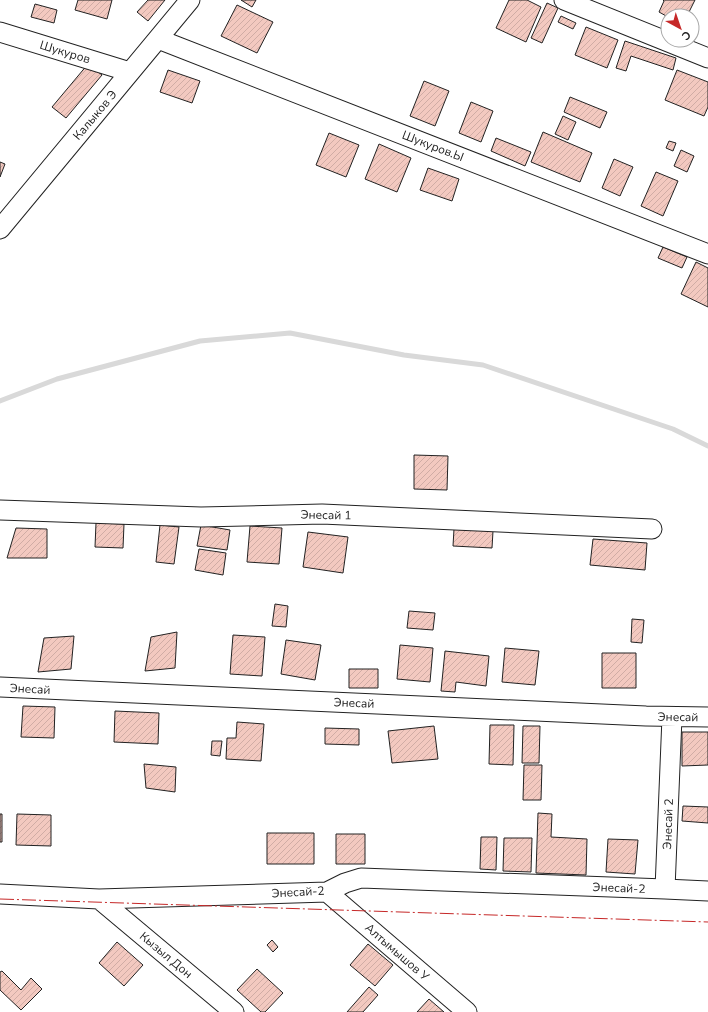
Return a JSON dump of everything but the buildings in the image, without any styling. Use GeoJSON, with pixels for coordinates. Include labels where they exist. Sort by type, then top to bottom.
{"type":"FeatureCollection","features":[{"type":"Feature","properties":{"kind":"street","name":"Калыков Э"},"geometry":{"type":"LineString","coordinates":[[0,229],[190,0]]}},
{"type":"Feature","properties":{"kind":"street"},"geometry":{"type":"LineString","coordinates":[[564,0],[708,58]]}},
{"type":"Feature","properties":{"kind":"street","name":"Шукуров"},"geometry":{"type":"LineString","coordinates":[[0,32],[130,72]]}},
{"type":"Feature","properties":{"kind":"street","name":"Шукуров.Ы"},"geometry":{"type":"LineString","coordinates":[[158,39],[708,254]]}},
{"type":"Feature","properties":{"kind":"street","name":"Энесай 1"},"geometry":{"type":"LineString","coordinates":[[0,510],[201,517],[322,514],[652,529]]}},
{"type":"Feature","properties":{"kind":"street","name":"Энесай"},"geometry":{"type":"LineString","coordinates":[[0,687],[672,717],[708,717]]}},
{"type":"Feature","properties":{"kind":"street","name":"Энесай 2"},"geometry":{"type":"LineString","coordinates":[[665,889],[672,717]]}},
{"type":"Feature","properties":{"kind":"street","name":"Энесай-2"},"geometry":{"type":"LineString","coordinates":[[0,894],[98,899],[327,892],[345,883],[362,878],[665,889]]}},
{"type":"Feature","properties":{"kind":"street"},"geometry":{"type":"LineString","coordinates":[[665,889],[708,891]]}},
{"type":"Feature","properties":{"kind":"street","name":"Алтымышов У"},"geometry":{"type":"LineString","coordinates":[[327,892],[467,1012]]}},
{"type":"Feature","properties":{"kind":"street","name":"Кызыл Дон"},"geometry":{"type":"LineString","coordinates":[[98,899],[234,1012]]}},
{"type":"Feature","properties":{"kind":"waterway"},"geometry":{"type":"LineString","coordinates":[[0,401],[57,379],[200,341],[290,333],[404,355],[483,365],[673,429],[708,446]]}},
{"type":"Feature","properties":{"kind":"power"},"geometry":{"type":"LineString","coordinates":[[0,899],[708,922]]}}]}
